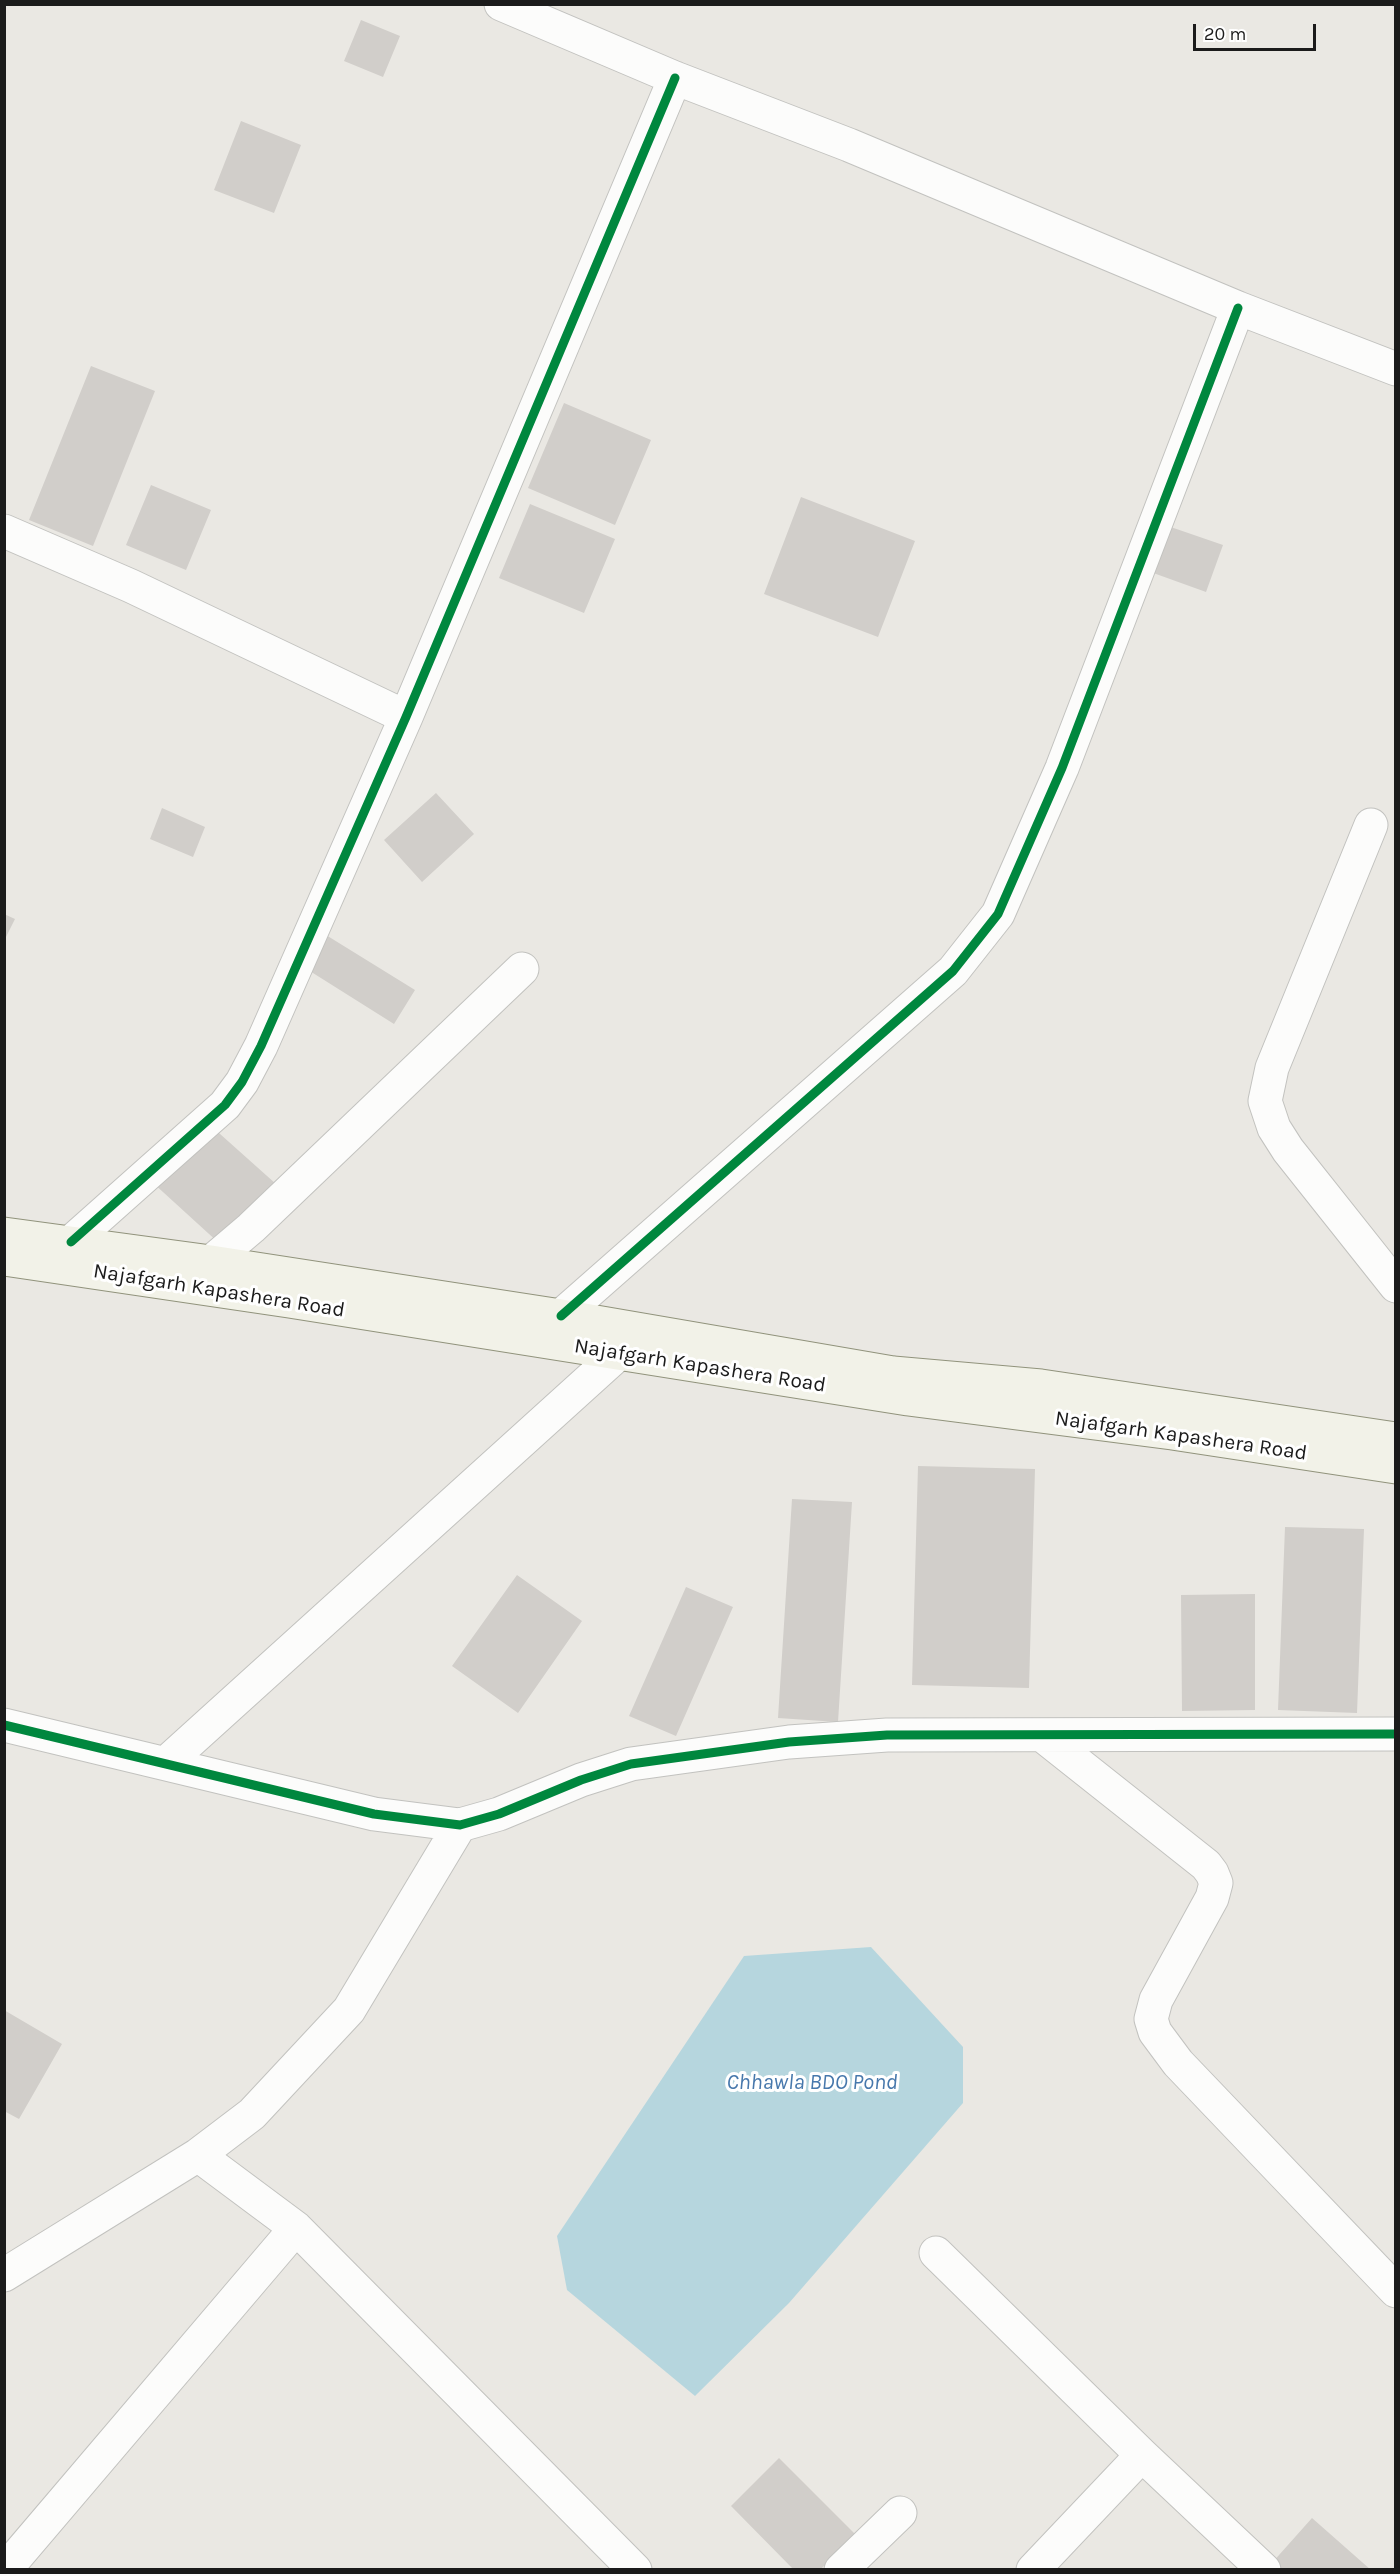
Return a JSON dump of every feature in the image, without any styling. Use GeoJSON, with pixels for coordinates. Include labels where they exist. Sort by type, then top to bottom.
{"type":"FeatureCollection","features":[{"type":"Feature","properties":{"kind":"main road"},"geometry":{"type":"LineString","coordinates":[[4,1234],[211,1262],[561,1316],[893,1373],[1041,1386],[1395,1439]]}},
{"type":"Feature","properties":{"kind":"main road","name":"Najafgarh Kapashera Road"},"geometry":{"type":"LineString","coordinates":[[4,1259],[289,1301],[908,1399],[1172,1433],[1395,1467]]}},
{"type":"Feature","properties":{"kind":"street"},"geometry":{"type":"LineString","coordinates":[[501,4],[675,78],[849,145],[1238,308],[1395,369]]}},
{"type":"Feature","properties":{"kind":"street"},"geometry":{"type":"LineString","coordinates":[[71,1242],[225,1105],[242,1082],[266,1036],[406,717],[675,78]]}},
{"type":"Feature","properties":{"kind":"street"},"geometry":{"type":"LineString","coordinates":[[561,1316],[953,971],[998,914],[1071,746],[1238,308]]}},
{"type":"Feature","properties":{"kind":"street"},"geometry":{"type":"LineString","coordinates":[[4,531],[131,586],[406,717]]}},
{"type":"Feature","properties":{"kind":"street"},"geometry":{"type":"LineString","coordinates":[[1371,825],[1272,1068],[1265,1101],[1274,1128],[1288,1150],[1395,1286]]}},
{"type":"Feature","properties":{"kind":"street"},"geometry":{"type":"LineString","coordinates":[[211,1262],[251,1228],[522,969]]}},
{"type":"Feature","properties":{"kind":"street"},"geometry":{"type":"LineString","coordinates":[[166,1763],[618,1354]]}},
{"type":"Feature","properties":{"kind":"street"},"geometry":{"type":"LineString","coordinates":[[4,1725],[374,1814],[460,1825],[499,1814],[582,1780],[631,1764],[789,1742],[887,1735],[1395,1734]]}},
{"type":"Feature","properties":{"kind":"street"},"geometry":{"type":"LineString","coordinates":[[1041,1735],[1206,1865],[1212,1873],[1216,1883],[1212,1899],[1156,2000],[1151,2019],[1155,2032],[1178,2063],[1395,2290]]}},
{"type":"Feature","properties":{"kind":"street"},"geometry":{"type":"LineString","coordinates":[[4,2276],[198,2155],[252,2114],[349,2010],[460,1825]]}},
{"type":"Feature","properties":{"kind":"street"},"geometry":{"type":"LineString","coordinates":[[198,2155],[296,2228],[635,2570]]}},
{"type":"Feature","properties":{"kind":"street"},"geometry":{"type":"LineString","coordinates":[[5,2570],[296,2228]]}},
{"type":"Feature","properties":{"kind":"street"},"geometry":{"type":"LineString","coordinates":[[936,2253],[1142,2455],[1264,2570]]}},
{"type":"Feature","properties":{"kind":"street"},"geometry":{"type":"LineString","coordinates":[[1033,2570],[1142,2455]]}},
{"type":"Feature","properties":{"kind":"street"},"geometry":{"type":"LineString","coordinates":[[841,2570],[900,2513]]}},
{"type":"Feature","properties":{"kind":"water","name":"Chhawla BDO Pond"},"geometry":{"type":"Polygon","coordinates":[[[871,1947],[963,2047],[963,2103],[789,2303],[695,2396],[567,2290],[557,2236],[744,1956],[871,1947]]]}},
{"type":"Feature","properties":{"kind":"building"},"geometry":{"type":"Polygon","coordinates":[[[361,20],[400,36],[383,77],[344,61],[361,20]]]}},
{"type":"Feature","properties":{"kind":"building"},"geometry":{"type":"Polygon","coordinates":[[[241,121],[301,145],[274,213],[214,190],[241,121]]]}},
{"type":"Feature","properties":{"kind":"building"},"geometry":{"type":"Polygon","coordinates":[[[91,366],[155,391],[93,546],[29,520],[91,366]]]}},
{"type":"Feature","properties":{"kind":"building"},"geometry":{"type":"Polygon","coordinates":[[[564,403],[651,440],[615,525],[528,488],[564,403]]]}},
{"type":"Feature","properties":{"kind":"building"},"geometry":{"type":"Polygon","coordinates":[[[151,485],[211,510],[186,570],[126,545],[151,485]]]}},
{"type":"Feature","properties":{"kind":"building"},"geometry":{"type":"Polygon","coordinates":[[[801,497],[915,541],[878,637],[764,594],[801,497]]]}},
{"type":"Feature","properties":{"kind":"building"},"geometry":{"type":"Polygon","coordinates":[[[530,504],[615,539],[584,613],[499,578],[530,504]]]}},
{"type":"Feature","properties":{"kind":"building"},"geometry":{"type":"Polygon","coordinates":[[[1162,524],[1223,545],[1206,592],[1145,570],[1162,524]]]}},
{"type":"Feature","properties":{"kind":"building"},"geometry":{"type":"Polygon","coordinates":[[[436,793],[474,834],[422,882],[384,840],[436,793]]]}},
{"type":"Feature","properties":{"kind":"building"},"geometry":{"type":"Polygon","coordinates":[[[162,808],[205,827],[193,857],[150,839],[162,808]]]}},
{"type":"Feature","properties":{"kind":"building"},"geometry":{"type":"Polygon","coordinates":[[[4,914],[15,919],[4,941],[4,914]]]}},
{"type":"Feature","properties":{"kind":"building"},"geometry":{"type":"Polygon","coordinates":[[[326,935],[415,990],[394,1024],[305,968],[326,935]]]}},
{"type":"Feature","properties":{"kind":"building"},"geometry":{"type":"Polygon","coordinates":[[[210,1125],[276,1184],[220,1244],[152,1182],[210,1125]]]}},
{"type":"Feature","properties":{"kind":"building"},"geometry":{"type":"Polygon","coordinates":[[[918,1466],[1035,1469],[1029,1688],[912,1685],[918,1466]]]}},
{"type":"Feature","properties":{"kind":"building"},"geometry":{"type":"Polygon","coordinates":[[[792,1499],[852,1502],[838,1722],[778,1718],[792,1499]]]}},
{"type":"Feature","properties":{"kind":"building"},"geometry":{"type":"Polygon","coordinates":[[[1285,1527],[1364,1529],[1357,1713],[1278,1710],[1285,1527]]]}},
{"type":"Feature","properties":{"kind":"building"},"geometry":{"type":"Polygon","coordinates":[[[517,1575],[582,1621],[518,1713],[452,1666],[517,1575]]]}},
{"type":"Feature","properties":{"kind":"building"},"geometry":{"type":"Polygon","coordinates":[[[686,1587],[733,1607],[676,1736],[629,1716],[686,1587]]]}},
{"type":"Feature","properties":{"kind":"building"},"geometry":{"type":"Polygon","coordinates":[[[1255,1594],[1255,1710],[1182,1711],[1181,1595],[1255,1594]]]}},
{"type":"Feature","properties":{"kind":"building"},"geometry":{"type":"Polygon","coordinates":[[[4,2010],[62,2044],[19,2119],[4,2111],[4,2010]]]}},
{"type":"Feature","properties":{"kind":"building"},"geometry":{"type":"Polygon","coordinates":[[[779,2458],[855,2534],[820,2570],[794,2570],[731,2506],[779,2458]]]}},
{"type":"Feature","properties":{"kind":"building"},"geometry":{"type":"Polygon","coordinates":[[[1312,2518],[1371,2570],[1277,2570],[1271,2564],[1312,2518]]]}},
{"type":"Feature","properties":{"kind":"cycle path"},"geometry":{"type":"LineString","coordinates":[[71,1242],[225,1105],[242,1082],[261,1046],[406,717],[675,78]]}},
{"type":"Feature","properties":{"kind":"cycle path"},"geometry":{"type":"LineString","coordinates":[[561,1316],[953,971],[998,914],[1062,768],[1238,308]]}},
{"type":"Feature","properties":{"kind":"cycle path"},"geometry":{"type":"LineString","coordinates":[[4,1725],[374,1814],[460,1825],[499,1814],[581,1780],[631,1764],[789,1742],[887,1735],[1396,1734]]}}]}
